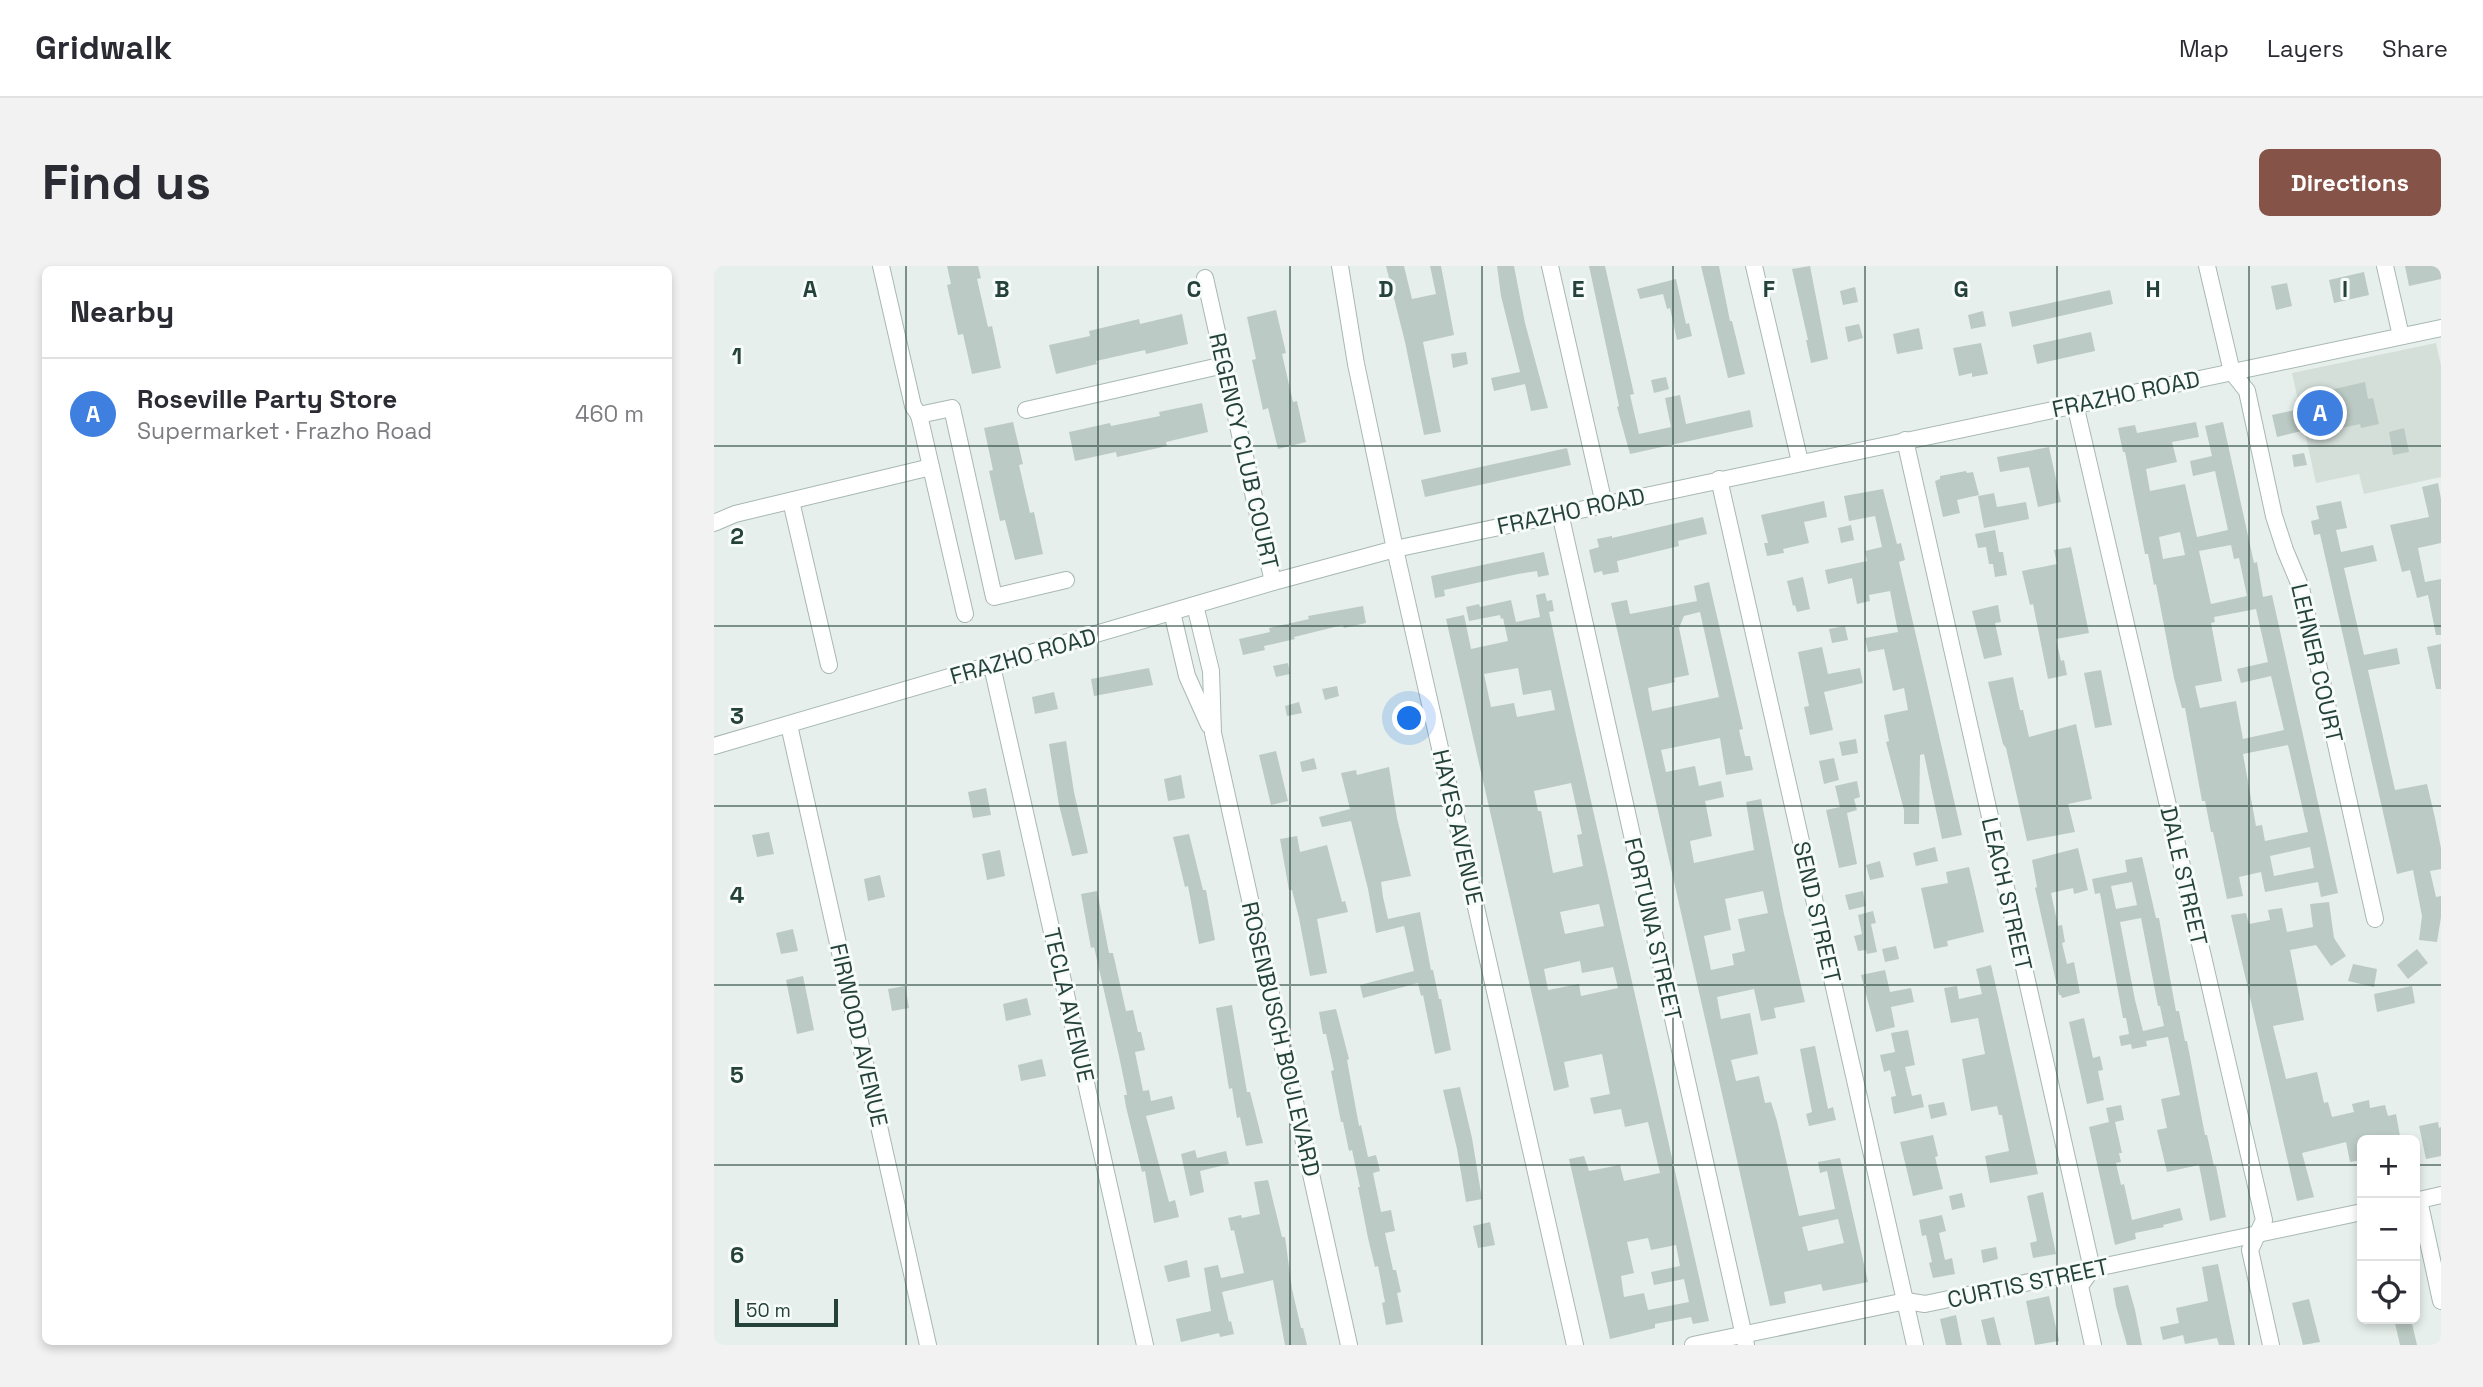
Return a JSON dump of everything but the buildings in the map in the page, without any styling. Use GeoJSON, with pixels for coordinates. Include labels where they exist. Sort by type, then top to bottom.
{"type":"FeatureCollection","features":[{"type":"Feature","properties":{"kind":"street"},"geometry":{"type":"LineString","coordinates":[[881,266],[965,614]]}},
{"type":"Feature","properties":{"kind":"street","name":"HAYES AVENUE"},"geometry":{"type":"LineString","coordinates":[[1340,266],[1356,364],[1395,549],[1575,1345]]}},
{"type":"Feature","properties":{"kind":"street"},"geometry":{"type":"LineString","coordinates":[[1550,266],[1604,504]]}},
{"type":"Feature","properties":{"kind":"street"},"geometry":{"type":"LineString","coordinates":[[1754,266],[1800,463]]}},
{"type":"Feature","properties":{"kind":"street","name":"LEHNER COURT"},"geometry":{"type":"LineString","coordinates":[[2207,266],[2232,372],[2247,391],[2274,516],[2301,588],[2375,919]]}},
{"type":"Feature","properties":{"kind":"street"},"geometry":{"type":"LineString","coordinates":[[2385,266],[2401,336]]}},
{"type":"Feature","properties":{"kind":"street","name":"REGENCY CLUB COURT"},"geometry":{"type":"LineString","coordinates":[[1205,278],[1273,582]]}},
{"type":"Feature","properties":{"kind":"street","name":"FRAZHO ROAD"},"geometry":{"type":"LineString","coordinates":[[714,746],[1273,582],[1395,549],[2441,329]]}},
{"type":"Feature","properties":{"kind":"street"},"geometry":{"type":"LineString","coordinates":[[1026,410],[1224,365]]}},
{"type":"Feature","properties":{"kind":"street","name":"DALE STREET"},"geometry":{"type":"LineString","coordinates":[[2075,404],[2264,1220],[2249,1250],[2271,1345]]}},
{"type":"Feature","properties":{"kind":"street"},"geometry":{"type":"LineString","coordinates":[[919,415],[953,408],[994,597],[1066,580]]}},
{"type":"Feature","properties":{"kind":"street","name":"LEACH STREET"},"geometry":{"type":"LineString","coordinates":[[1905,440],[2092,1269],[2080,1286],[2093,1345]]}},
{"type":"Feature","properties":{"kind":"street"},"geometry":{"type":"LineString","coordinates":[[714,523],[735,513],[931,467]]}},
{"type":"Feature","properties":{"kind":"street","name":"SEND STREET"},"geometry":{"type":"LineString","coordinates":[[1719,479],[1915,1345]]}},
{"type":"Feature","properties":{"kind":"street"},"geometry":{"type":"LineString","coordinates":[[791,501],[829,665]]}},
{"type":"Feature","properties":{"kind":"street","name":"FORTUNA STREET"},"geometry":{"type":"LineString","coordinates":[[1559,513],[1745,1340]]}},
{"type":"Feature","properties":{"kind":"street","name":"ROSENBUSCH BOULEVARD"},"geometry":{"type":"LineString","coordinates":[[1195,605],[1211,671],[1213,733],[1349,1345]]}},
{"type":"Feature","properties":{"kind":"street","name":"ROSENBUSCH BOULEVARD"},"geometry":{"type":"LineString","coordinates":[[1172,612],[1186,676],[1213,733]]}},
{"type":"Feature","properties":{"kind":"street","name":"TECLA AVENUE"},"geometry":{"type":"LineString","coordinates":[[992,666],[1145,1345]]}},
{"type":"Feature","properties":{"kind":"street","name":"FIRWOOD AVENUE"},"geometry":{"type":"LineString","coordinates":[[789,725],[928,1345]]}},
{"type":"Feature","properties":{"kind":"street"},"geometry":{"type":"LineString","coordinates":[[2420,1199],[2441,1195]]}},
{"type":"Feature","properties":{"kind":"street","name":"CURTIS STREET"},"geometry":{"type":"LineString","coordinates":[[1693,1345],[1745,1340],[1906,1301],[1925,1304],[2357,1213]]}},
{"type":"Feature","properties":{"kind":"street"},"geometry":{"type":"LineString","coordinates":[[2420,1213],[2441,1301]]}},
{"type":"Feature","properties":{"kind":"shaded area"},"geometry":{"type":"Polygon","coordinates":[[[2436,343],[2441,366],[2441,477],[2364,494],[2359,474],[2316,483],[2292,373],[2436,343]]]}},
{"type":"Feature","properties":{"kind":"place","name":"Roseville Party Store"},"geometry":{"type":"Point","coordinates":[2320,413]}}]}
